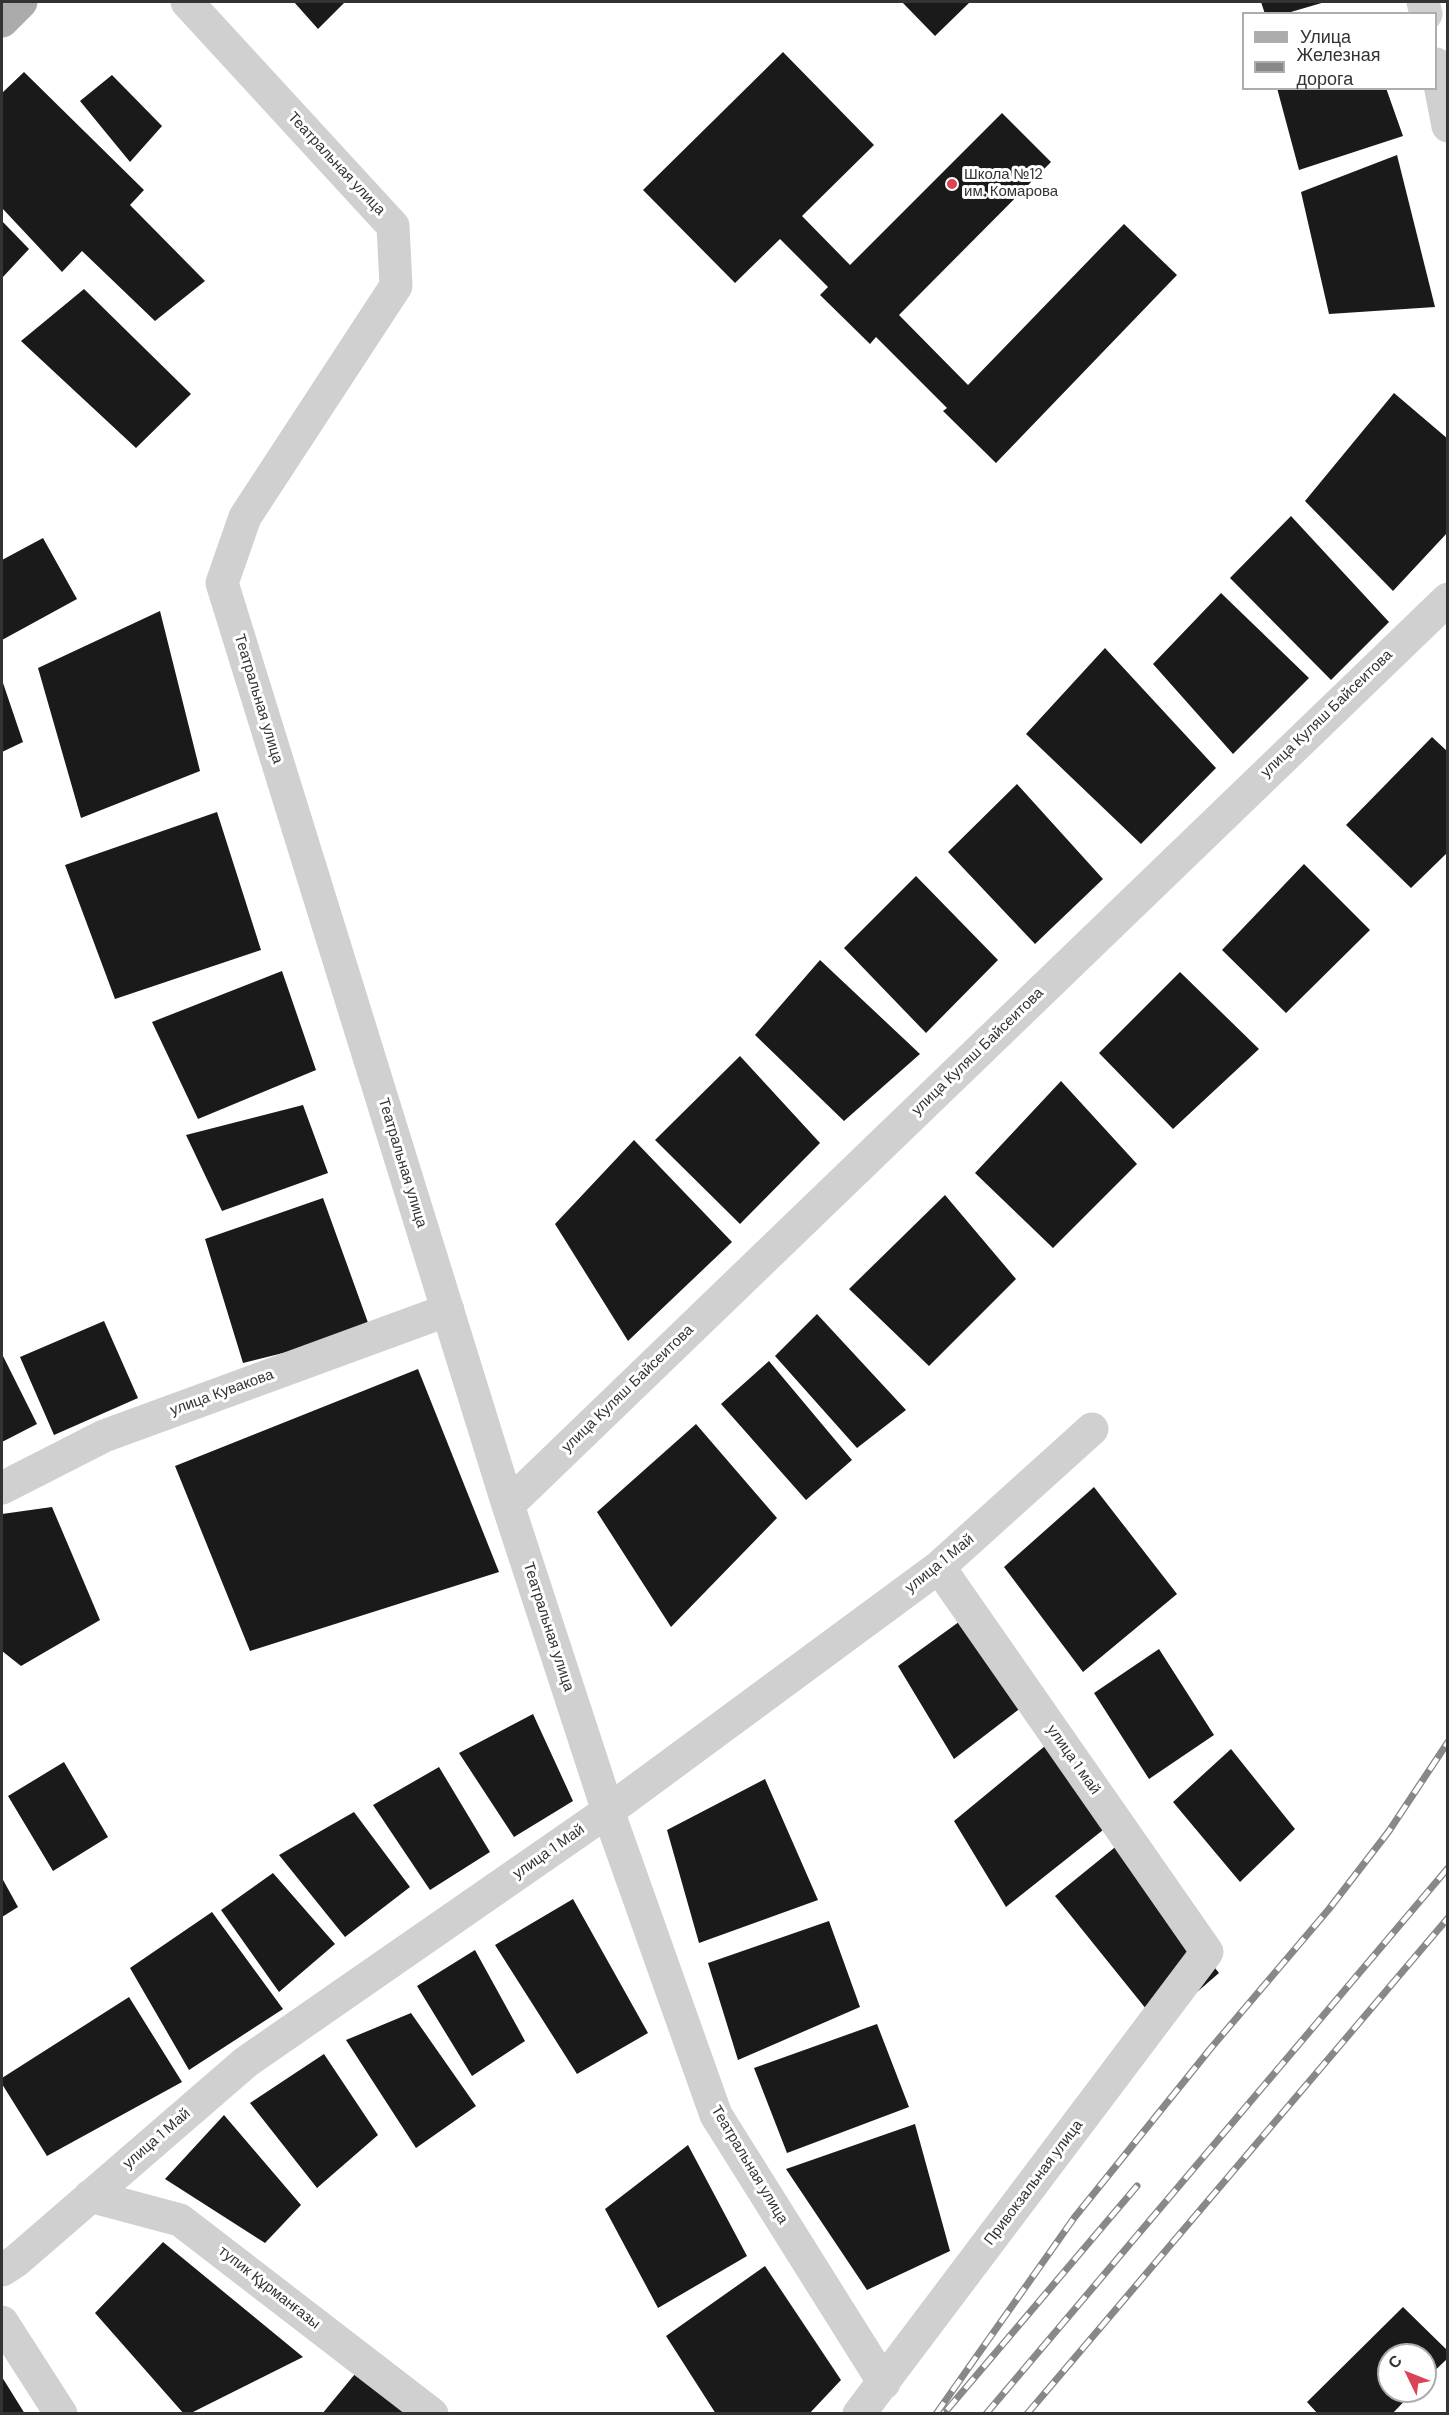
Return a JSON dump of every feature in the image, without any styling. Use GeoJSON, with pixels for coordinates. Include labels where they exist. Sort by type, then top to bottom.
{"type":"FeatureCollection","features":[{"type":"Feature","properties":{"kind":"main road"},"geometry":{"type":"LineString","coordinates":[[2,21],[21,2]]}},
{"type":"Feature","properties":{"kind":"street","name":"Театральная улица"},"geometry":{"type":"LineString","coordinates":[[187,2],[393,226],[396,286],[245,517],[222,582],[508,1505],[609,1811],[716,2115],[884,2383]]}},
{"type":"Feature","properties":{"kind":"street"},"geometry":{"type":"LineString","coordinates":[[1437,69],[1448,126]]}},
{"type":"Feature","properties":{"kind":"street","name":"улица Куляш Байсеитова"},"geometry":{"type":"LineString","coordinates":[[508,1505],[1448,599]]}},
{"type":"Feature","properties":{"kind":"street","name":"улица Кувакова"},"geometry":{"type":"LineString","coordinates":[[2,1488],[104,1436],[448,1310]]}},
{"type":"Feature","properties":{"kind":"street","name":"улица 1 Май"},"geometry":{"type":"LineString","coordinates":[[6,2256],[90,2196],[246,2062],[609,1811],[939,1567],[1092,1429]]}},
{"type":"Feature","properties":{"kind":"street","name":"улица 1 май"},"geometry":{"type":"LineString","coordinates":[[939,1567],[1207,1952]]}},
{"type":"Feature","properties":{"kind":"street","name":"Привокзальная улица"},"geometry":{"type":"LineString","coordinates":[[859,2414],[1207,1952]]}},
{"type":"Feature","properties":{"kind":"street","name":"тупик Құрманғазы"},"geometry":{"type":"LineString","coordinates":[[90,2196],[180,2220],[432,2414]]}},
{"type":"Feature","properties":{"kind":"street"},"geometry":{"type":"LineString","coordinates":[[2,2322],[61,2414]]}},
{"type":"Feature","properties":{"kind":"building"},"geometry":{"type":"Polygon","coordinates":[[[294,2],[345,2],[318,29],[294,2]]]}},
{"type":"Feature","properties":{"kind":"building"},"geometry":{"type":"Polygon","coordinates":[[[902,2],[970,2],[935,36],[902,2]]]}},
{"type":"Feature","properties":{"kind":"building"},"geometry":{"type":"Polygon","coordinates":[[[1261,2],[1325,2],[1291,12],[1264,12],[1261,2]]]}},
{"type":"Feature","properties":{"kind":"building"},"geometry":{"type":"Polygon","coordinates":[[[783,52],[874,145],[802,216],[850,265],[1002,113],[1051,162],[899,315],[968,385],[1124,224],[1177,275],[996,463],[943,411],[947,408],[876,337],[870,344],[820,295],[828,287],[780,239],[735,283],[643,190],[783,52]]]}},
{"type":"Feature","properties":{"kind":"building"},"geometry":{"type":"Polygon","coordinates":[[[24,72],[144,190],[130,205],[205,281],[155,321],[82,251],[62,272],[2,208],[2,93],[24,72]]]}},
{"type":"Feature","properties":{"kind":"building"},"geometry":{"type":"Polygon","coordinates":[[[112,75],[162,126],[130,162],[80,101],[112,75]]]}},
{"type":"Feature","properties":{"kind":"building"},"geometry":{"type":"Polygon","coordinates":[[[1278,90],[1387,90],[1403,136],[1299,170],[1278,90]]]}},
{"type":"Feature","properties":{"kind":"building"},"geometry":{"type":"Polygon","coordinates":[[[1397,155],[1435,307],[1329,314],[1301,192],[1397,155]]]}},
{"type":"Feature","properties":{"kind":"building"},"geometry":{"type":"Polygon","coordinates":[[[2,221],[29,249],[2,278],[2,221]]]}},
{"type":"Feature","properties":{"kind":"building"},"geometry":{"type":"Polygon","coordinates":[[[84,289],[191,394],[136,448],[21,341],[84,289]]]}},
{"type":"Feature","properties":{"kind":"building"},"geometry":{"type":"Polygon","coordinates":[[[1394,393],[1448,439],[1448,532],[1393,591],[1305,501],[1394,393]]]}},
{"type":"Feature","properties":{"kind":"building"},"geometry":{"type":"Polygon","coordinates":[[[1291,516],[1389,622],[1331,680],[1230,578],[1291,516]]]}},
{"type":"Feature","properties":{"kind":"building"},"geometry":{"type":"Polygon","coordinates":[[[43,538],[77,599],[2,640],[2,560],[43,538]]]}},
{"type":"Feature","properties":{"kind":"building"},"geometry":{"type":"Polygon","coordinates":[[[1221,593],[1309,678],[1233,754],[1153,664],[1221,593]]]}},
{"type":"Feature","properties":{"kind":"building"},"geometry":{"type":"Polygon","coordinates":[[[160,611],[200,771],[81,818],[38,668],[160,611]]]}},
{"type":"Feature","properties":{"kind":"building"},"geometry":{"type":"Polygon","coordinates":[[[1105,648],[1216,768],[1141,844],[1026,734],[1105,648]]]}},
{"type":"Feature","properties":{"kind":"building"},"geometry":{"type":"Polygon","coordinates":[[[2,680],[23,742],[2,752],[2,680]]]}},
{"type":"Feature","properties":{"kind":"building"},"geometry":{"type":"Polygon","coordinates":[[[1432,737],[1448,752],[1448,852],[1411,888],[1346,825],[1432,737]]]}},
{"type":"Feature","properties":{"kind":"building"},"geometry":{"type":"Polygon","coordinates":[[[1017,784],[1103,879],[1035,944],[948,852],[1017,784]]]}},
{"type":"Feature","properties":{"kind":"building"},"geometry":{"type":"Polygon","coordinates":[[[217,812],[261,950],[115,999],[65,865],[217,812]]]}},
{"type":"Feature","properties":{"kind":"building"},"geometry":{"type":"Polygon","coordinates":[[[1304,864],[1370,930],[1286,1013],[1222,950],[1304,864]]]}},
{"type":"Feature","properties":{"kind":"building"},"geometry":{"type":"Polygon","coordinates":[[[916,876],[998,960],[926,1033],[844,948],[916,876]]]}},
{"type":"Feature","properties":{"kind":"building"},"geometry":{"type":"Polygon","coordinates":[[[820,960],[920,1054],[844,1121],[755,1035],[820,960]]]}},
{"type":"Feature","properties":{"kind":"building"},"geometry":{"type":"Polygon","coordinates":[[[282,971],[316,1070],[198,1119],[152,1022],[282,971]]]}},
{"type":"Feature","properties":{"kind":"building"},"geometry":{"type":"Polygon","coordinates":[[[1180,972],[1259,1049],[1173,1129],[1099,1053],[1180,972]]]}},
{"type":"Feature","properties":{"kind":"building"},"geometry":{"type":"Polygon","coordinates":[[[740,1056],[820,1143],[740,1224],[655,1140],[740,1056]]]}},
{"type":"Feature","properties":{"kind":"building"},"geometry":{"type":"Polygon","coordinates":[[[1061,1081],[1137,1164],[1053,1248],[975,1173],[1061,1081]]]}},
{"type":"Feature","properties":{"kind":"building"},"geometry":{"type":"Polygon","coordinates":[[[303,1105],[328,1173],[222,1211],[186,1135],[303,1105]]]}},
{"type":"Feature","properties":{"kind":"building"},"geometry":{"type":"Polygon","coordinates":[[[634,1140],[732,1242],[628,1341],[555,1224],[634,1140]]]}},
{"type":"Feature","properties":{"kind":"building"},"geometry":{"type":"Polygon","coordinates":[[[945,1195],[1016,1279],[929,1366],[849,1289],[945,1195]]]}},
{"type":"Feature","properties":{"kind":"building"},"geometry":{"type":"Polygon","coordinates":[[[323,1198],[371,1331],[243,1363],[205,1239],[323,1198]]]}},
{"type":"Feature","properties":{"kind":"building"},"geometry":{"type":"Polygon","coordinates":[[[817,1314],[906,1410],[857,1448],[775,1356],[817,1314]]]}},
{"type":"Feature","properties":{"kind":"building"},"geometry":{"type":"Polygon","coordinates":[[[104,1321],[138,1398],[54,1435],[20,1357],[104,1321]]]}},
{"type":"Feature","properties":{"kind":"building"},"geometry":{"type":"Polygon","coordinates":[[[2,1354],[37,1424],[2,1442],[2,1354]]]}},
{"type":"Feature","properties":{"kind":"building"},"geometry":{"type":"Polygon","coordinates":[[[769,1361],[852,1460],[806,1500],[721,1404],[769,1361]]]}},
{"type":"Feature","properties":{"kind":"building"},"geometry":{"type":"Polygon","coordinates":[[[418,1369],[499,1572],[250,1651],[175,1466],[418,1369]]]}},
{"type":"Feature","properties":{"kind":"building"},"geometry":{"type":"Polygon","coordinates":[[[696,1424],[777,1518],[671,1627],[597,1512],[696,1424]]]}},
{"type":"Feature","properties":{"kind":"building"},"geometry":{"type":"Polygon","coordinates":[[[1094,1487],[1177,1594],[1083,1672],[1004,1567],[1094,1487]]]}},
{"type":"Feature","properties":{"kind":"building"},"geometry":{"type":"Polygon","coordinates":[[[52,1507],[100,1620],[21,1666],[2,1651],[2,1514],[52,1507]]]}},
{"type":"Feature","properties":{"kind":"building"},"geometry":{"type":"Polygon","coordinates":[[[974,1611],[1039,1694],[954,1759],[898,1666],[974,1611]]]}},
{"type":"Feature","properties":{"kind":"building"},"geometry":{"type":"Polygon","coordinates":[[[1159,1649],[1214,1735],[1149,1779],[1094,1693],[1159,1649]]]}},
{"type":"Feature","properties":{"kind":"building"},"geometry":{"type":"Polygon","coordinates":[[[533,1714],[573,1801],[514,1837],[459,1753],[533,1714]]]}},
{"type":"Feature","properties":{"kind":"building"},"geometry":{"type":"Polygon","coordinates":[[[1045,1746],[1103,1830],[1006,1907],[954,1821],[1045,1746]]]}},
{"type":"Feature","properties":{"kind":"building"},"geometry":{"type":"Polygon","coordinates":[[[1231,1749],[1295,1829],[1240,1882],[1173,1802],[1231,1749]]]}},
{"type":"Feature","properties":{"kind":"building"},"geometry":{"type":"Polygon","coordinates":[[[64,1762],[108,1837],[53,1871],[8,1796],[64,1762]]]}},
{"type":"Feature","properties":{"kind":"building"},"geometry":{"type":"Polygon","coordinates":[[[439,1767],[490,1852],[430,1890],[373,1805],[439,1767]]]}},
{"type":"Feature","properties":{"kind":"building"},"geometry":{"type":"Polygon","coordinates":[[[765,1779],[818,1900],[699,1943],[667,1830],[765,1779]]]}},
{"type":"Feature","properties":{"kind":"building"},"geometry":{"type":"Polygon","coordinates":[[[354,1812],[410,1887],[345,1937],[279,1855],[354,1812]]]}},
{"type":"Feature","properties":{"kind":"building"},"geometry":{"type":"Polygon","coordinates":[[[1119,1844],[1219,1973],[1159,2025],[1055,1896],[1119,1844]]]}},
{"type":"Feature","properties":{"kind":"building"},"geometry":{"type":"Polygon","coordinates":[[[273,1873],[335,1944],[279,1992],[221,1910],[273,1873]]]}},
{"type":"Feature","properties":{"kind":"building"},"geometry":{"type":"Polygon","coordinates":[[[2,1878],[18,1907],[2,1917],[2,1878]]]}},
{"type":"Feature","properties":{"kind":"building"},"geometry":{"type":"Polygon","coordinates":[[[573,1899],[648,2033],[577,2074],[495,1945],[573,1899]]]}},
{"type":"Feature","properties":{"kind":"building"},"geometry":{"type":"Polygon","coordinates":[[[212,1912],[283,2009],[189,2070],[130,1968],[212,1912]]]}},
{"type":"Feature","properties":{"kind":"building"},"geometry":{"type":"Polygon","coordinates":[[[829,1921],[860,2007],[738,2060],[708,1963],[829,1921]]]}},
{"type":"Feature","properties":{"kind":"building"},"geometry":{"type":"Polygon","coordinates":[[[475,1950],[525,2041],[472,2076],[417,1986],[475,1950]]]}},
{"type":"Feature","properties":{"kind":"building"},"geometry":{"type":"Polygon","coordinates":[[[129,1997],[182,2082],[47,2156],[2,2084],[2,2078],[129,1997]]]}},
{"type":"Feature","properties":{"kind":"building"},"geometry":{"type":"Polygon","coordinates":[[[411,2013],[476,2106],[416,2148],[346,2040],[411,2013]]]}},
{"type":"Feature","properties":{"kind":"building"},"geometry":{"type":"Polygon","coordinates":[[[877,2024],[909,2107],[787,2153],[754,2068],[877,2024]]]}},
{"type":"Feature","properties":{"kind":"building"},"geometry":{"type":"Polygon","coordinates":[[[324,2054],[378,2135],[317,2188],[250,2103],[324,2054]]]}},
{"type":"Feature","properties":{"kind":"building"},"geometry":{"type":"Polygon","coordinates":[[[224,2115],[301,2205],[265,2243],[165,2179],[224,2115]]]}},
{"type":"Feature","properties":{"kind":"building"},"geometry":{"type":"Polygon","coordinates":[[[915,2124],[950,2251],[867,2290],[786,2169],[915,2124]]]}},
{"type":"Feature","properties":{"kind":"building"},"geometry":{"type":"Polygon","coordinates":[[[688,2145],[747,2256],[658,2308],[605,2209],[688,2145]]]}},
{"type":"Feature","properties":{"kind":"building"},"geometry":{"type":"Polygon","coordinates":[[[163,2242],[303,2357],[189,2414],[184,2414],[95,2313],[163,2242]]]}},
{"type":"Feature","properties":{"kind":"building"},"geometry":{"type":"Polygon","coordinates":[[[765,2266],[841,2380],[809,2414],[716,2414],[666,2336],[765,2266]]]}},
{"type":"Feature","properties":{"kind":"building"},"geometry":{"type":"Polygon","coordinates":[[[1403,2307],[1448,2351],[1448,2358],[1437,2369],[1437,2343],[1377,2343],[1377,2403],[1403,2403],[1392,2414],[1318,2414],[1307,2402],[1403,2307]]]}},
{"type":"Feature","properties":{"kind":"building"},"geometry":{"type":"Polygon","coordinates":[[[364,2363],[413,2414],[322,2414],[364,2363]]]}},
{"type":"Feature","properties":{"kind":"building"},"geometry":{"type":"Polygon","coordinates":[[[2,2377],[25,2414],[2,2414],[2,2377]]]}},
{"type":"Feature","properties":{"kind":"railway"},"geometry":{"type":"LineString","coordinates":[[936,2414],[1074,2218],[1211,2048],[1329,1909],[1389,1831],[1448,1742]]}},
{"type":"Feature","properties":{"kind":"railway"},"geometry":{"type":"LineString","coordinates":[[986,2414],[1448,1868]]}},
{"type":"Feature","properties":{"kind":"railway"},"geometry":{"type":"LineString","coordinates":[[1027,2414],[1448,1918]]}},
{"type":"Feature","properties":{"kind":"railway"},"geometry":{"type":"LineString","coordinates":[[947,2410],[1137,2186]]}},
{"type":"Feature","properties":{"kind":"place","name":"Школа №12 им. Комарова"},"geometry":{"type":"Point","coordinates":[952,184]}}]}
